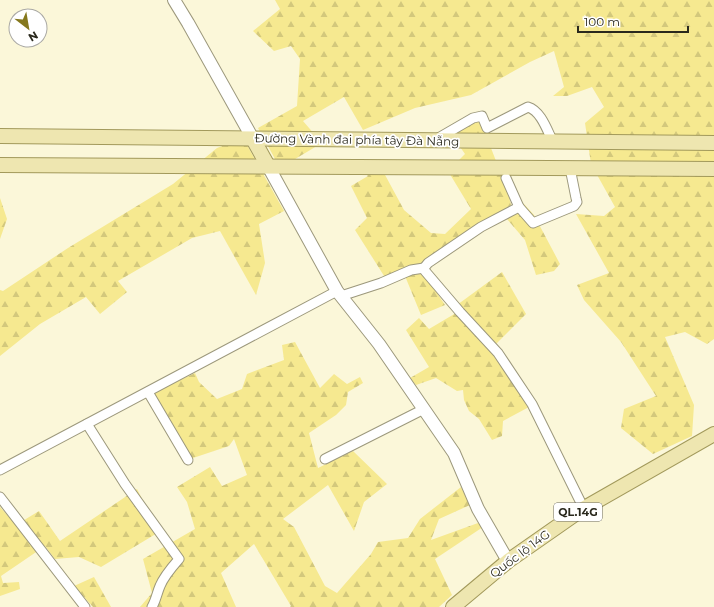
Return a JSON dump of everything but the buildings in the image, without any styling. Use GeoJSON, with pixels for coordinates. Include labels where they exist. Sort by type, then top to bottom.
{"type":"FeatureCollection","features":[{"type":"Feature","properties":{"kind":"main road","name":"Đường Vành đai phía tây Đà Nẵng"},"geometry":{"type":"LineString","coordinates":[[0,136],[714,144]]}},
{"type":"Feature","properties":{"kind":"main road"},"geometry":{"type":"LineString","coordinates":[[253,139],[268,166]]}},
{"type":"Feature","properties":{"kind":"main road"},"geometry":{"type":"LineString","coordinates":[[0,165],[714,169]]}},
{"type":"Feature","properties":{"kind":"main road","name":"Quốc lộ 14G"},"geometry":{"type":"LineString","coordinates":[[453,607],[508,561],[584,509],[714,434]]}},
{"type":"Feature","properties":{"kind":"street"},"geometry":{"type":"LineString","coordinates":[[174,0],[253,139]]}},
{"type":"Feature","properties":{"kind":"street"},"geometry":{"type":"LineString","coordinates":[[433,141],[473,118],[482,116],[487,128],[528,107],[534,109],[538,113],[554,142]]}},
{"type":"Feature","properties":{"kind":"street"},"geometry":{"type":"LineString","coordinates":[[268,166],[339,294],[379,344],[454,453],[478,509],[508,561]]}},
{"type":"Feature","properties":{"kind":"street"},"geometry":{"type":"LineString","coordinates":[[506,178],[519,207],[532,223],[574,206],[576,198],[570,168]]}},
{"type":"Feature","properties":{"kind":"street"},"geometry":{"type":"LineString","coordinates":[[0,470],[339,294],[381,283],[411,270],[424,268],[428,263],[482,227],[519,207]]}},
{"type":"Feature","properties":{"kind":"street"},"geometry":{"type":"LineString","coordinates":[[424,268],[460,312],[498,353],[532,404],[584,509]]}},
{"type":"Feature","properties":{"kind":"street"},"geometry":{"type":"LineString","coordinates":[[148,392],[188,460]]}},
{"type":"Feature","properties":{"kind":"street"},"geometry":{"type":"LineString","coordinates":[[325,459],[424,410]]}},
{"type":"Feature","properties":{"kind":"street"},"geometry":{"type":"LineString","coordinates":[[87,424],[125,484],[179,559],[164,578],[152,607]]}},
{"type":"Feature","properties":{"kind":"street"},"geometry":{"type":"LineString","coordinates":[[0,497],[85,607]]}},
{"type":"Feature","properties":{"kind":"green space"},"geometry":{"type":"Polygon","coordinates":[[[275,0],[714,0],[714,339],[707,344],[685,332],[665,337],[694,405],[692,436],[653,454],[621,428],[624,409],[656,396],[621,342],[584,300],[577,285],[609,273],[576,214],[604,216],[615,207],[591,164],[585,123],[604,107],[592,87],[567,96],[553,96],[564,87],[554,51],[530,62],[471,95],[415,108],[363,130],[344,97],[303,121],[322,143],[280,168],[258,128],[297,106],[300,59],[291,46],[274,51],[253,31],[280,9],[275,0]]]}},
{"type":"Feature","properties":{"kind":"green space"},"geometry":{"type":"Polygon","coordinates":[[[480,120],[507,189],[511,205],[418,265],[445,305],[421,315],[405,276],[386,279],[355,230],[367,218],[351,186],[368,176],[364,172],[384,173],[404,210],[431,233],[445,234],[471,209],[448,171],[465,154],[451,134],[480,120]]]}},
{"type":"Feature","properties":{"kind":"green space"},"geometry":{"type":"Polygon","coordinates":[[[243,138],[284,211],[259,224],[265,263],[256,295],[220,231],[192,238],[118,281],[127,292],[100,314],[86,297],[40,324],[0,356],[0,290],[3,291],[68,248],[173,184],[217,148],[243,138]]]}},
{"type":"Feature","properties":{"kind":"green space"},"geometry":{"type":"Polygon","coordinates":[[[0,198],[7,219],[0,239],[0,198]]]}},
{"type":"Feature","properties":{"kind":"green space"},"geometry":{"type":"Polygon","coordinates":[[[524,204],[534,215],[560,264],[554,271],[536,275],[525,240],[507,219],[524,204]]]}},
{"type":"Feature","properties":{"kind":"green space"},"geometry":{"type":"Polygon","coordinates":[[[502,272],[526,314],[495,345],[457,305],[502,272]]]}},
{"type":"Feature","properties":{"kind":"green space"},"geometry":{"type":"Polygon","coordinates":[[[456,313],[492,353],[529,407],[503,421],[502,436],[492,440],[479,419],[469,411],[464,400],[463,390],[457,391],[436,378],[416,385],[410,378],[429,367],[406,330],[419,318],[429,329],[456,313]]]}},
{"type":"Feature","properties":{"kind":"green space"},"geometry":{"type":"Polygon","coordinates":[[[295,342],[320,388],[334,374],[347,384],[360,377],[363,383],[348,392],[346,405],[336,415],[309,433],[318,468],[353,451],[387,484],[364,502],[354,531],[328,485],[283,519],[294,527],[325,586],[337,593],[371,554],[378,542],[408,538],[420,519],[461,487],[470,505],[439,519],[431,540],[478,523],[483,527],[435,559],[452,595],[439,607],[290,607],[291,606],[254,544],[221,573],[236,607],[140,607],[152,593],[143,559],[195,529],[187,502],[177,487],[210,467],[222,486],[247,475],[234,439],[229,446],[190,459],[147,396],[195,373],[199,382],[217,399],[242,389],[247,374],[284,360],[282,345],[295,342]]]}},
{"type":"Feature","properties":{"kind":"green space"},"geometry":{"type":"Polygon","coordinates":[[[137,489],[159,532],[101,567],[79,557],[55,559],[45,546],[1,576],[3,583],[19,582],[20,589],[0,596],[0,507],[16,525],[39,511],[60,541],[137,489]]]}},
{"type":"Feature","properties":{"kind":"green space"},"geometry":{"type":"Polygon","coordinates":[[[94,577],[111,607],[93,607],[74,586],[94,577]]]}}]}
